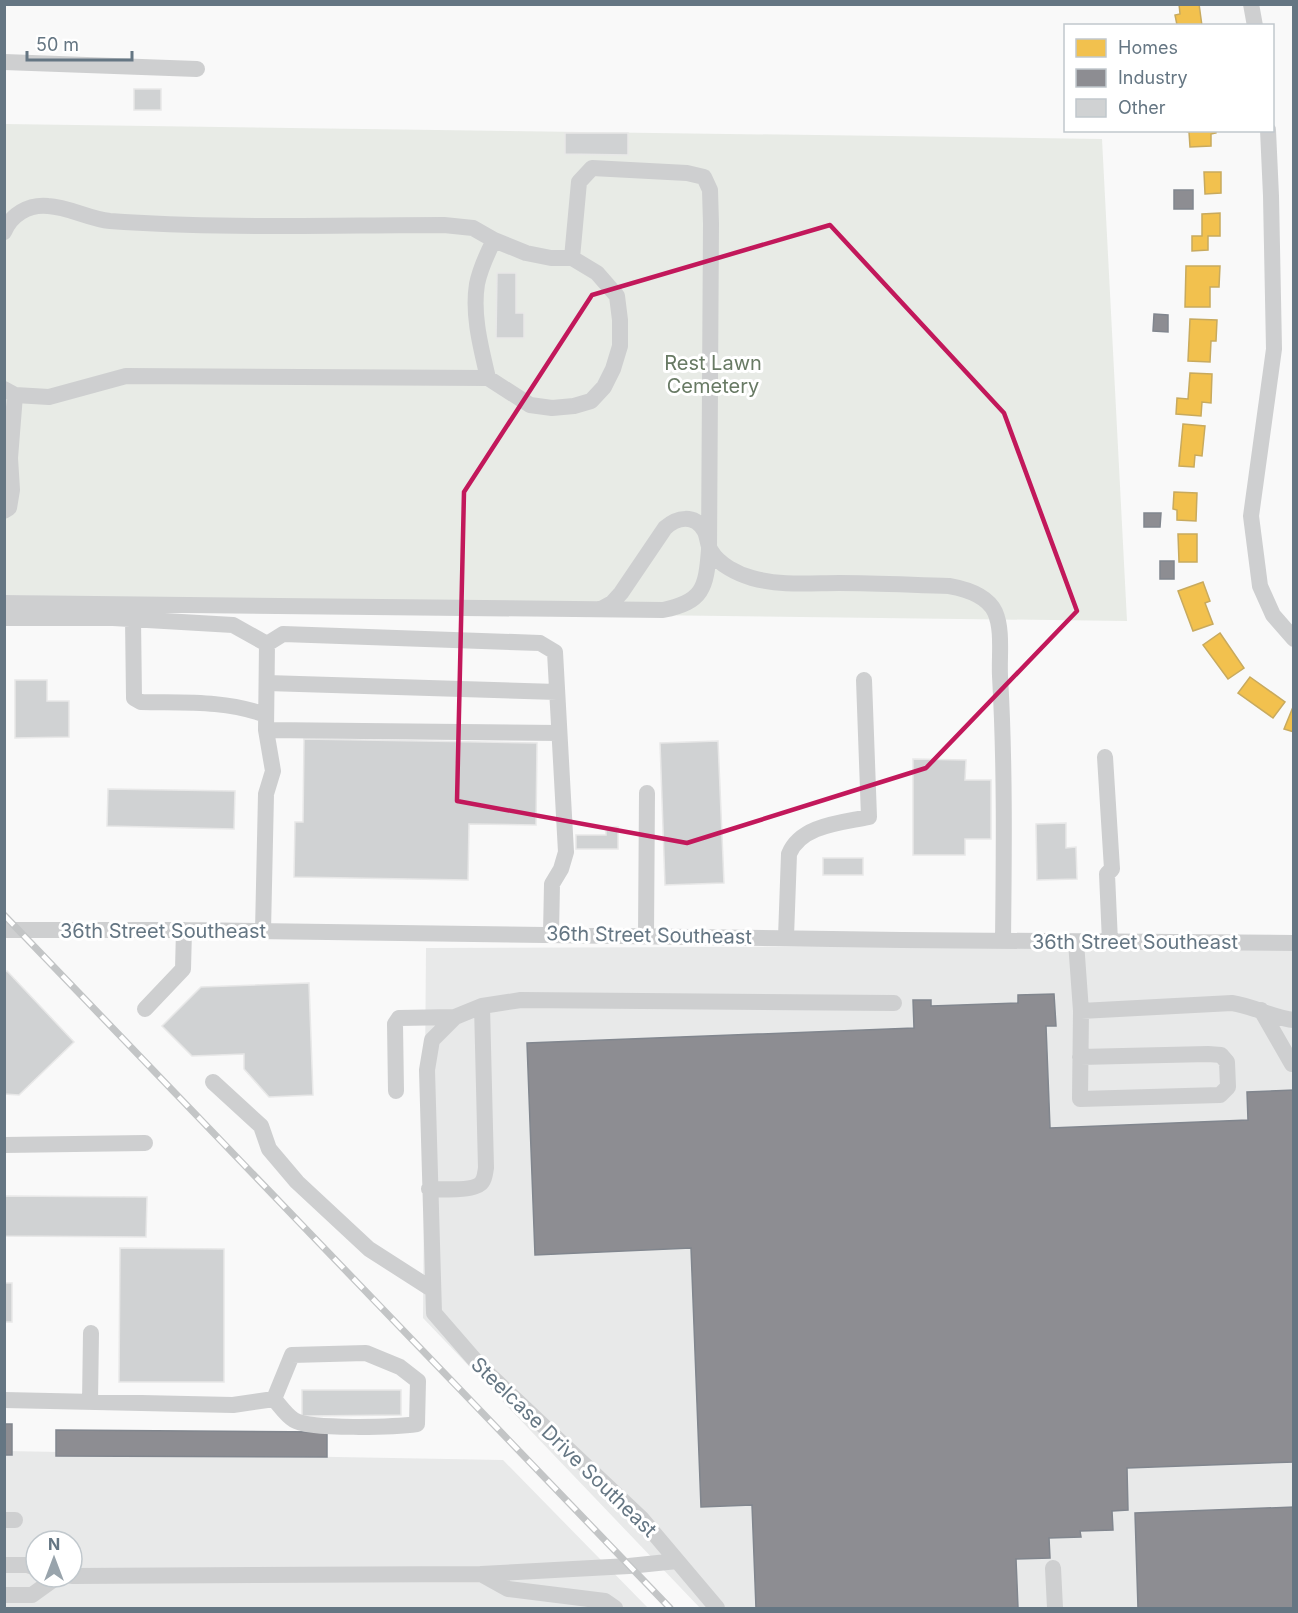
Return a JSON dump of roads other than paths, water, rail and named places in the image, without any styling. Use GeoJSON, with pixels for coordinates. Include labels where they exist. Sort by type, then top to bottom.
{"type":"FeatureCollection","features":[{"type":"Feature","properties":{"kind":"street"},"geometry":{"type":"LineString","coordinates":[[1251,4],[1256,24]]}},
{"type":"Feature","properties":{"kind":"street"},"geometry":{"type":"LineString","coordinates":[[4,62],[197,69]]}},
{"type":"Feature","properties":{"kind":"street"},"geometry":{"type":"LineString","coordinates":[[1268,132],[1274,349],[1251,516],[1260,586],[1273,615],[1293,639]]}},
{"type":"Feature","properties":{"kind":"street"},"geometry":{"type":"LineString","coordinates":[[4,603],[663,610],[680,607],[699,592],[707,579],[710,550],[711,224],[710,190],[704,177],[687,173],[592,168],[579,182],[572,258]]}},
{"type":"Feature","properties":{"kind":"street"},"geometry":{"type":"LineString","coordinates":[[4,232],[9,220],[20,212],[47,205],[106,220],[181,225],[444,225],[472,228],[526,253],[551,258],[572,258],[597,273],[617,296],[620,320],[620,346],[613,369],[604,387],[591,400],[573,406],[552,408],[530,405],[488,378],[126,376],[49,396],[10,392],[12,490],[9,508],[4,511]]}},
{"type":"Feature","properties":{"kind":"street"},"geometry":{"type":"LineString","coordinates":[[488,378],[476,314],[477,285],[484,260],[494,240]]}},
{"type":"Feature","properties":{"kind":"street"},"geometry":{"type":"LineString","coordinates":[[601,609],[612,603],[621,593],[665,528],[673,521],[690,519],[705,531],[710,550],[730,569],[753,578],[782,582],[949,586],[968,590],[984,600],[994,611],[998,625],[1002,707],[1003,941]]}},
{"type":"Feature","properties":{"kind":"street"},"geometry":{"type":"LineString","coordinates":[[4,618],[133,620],[232,625],[267,644]]}},
{"type":"Feature","properties":{"kind":"street"},"geometry":{"type":"LineString","coordinates":[[133,620],[134,698],[141,702],[236,706],[266,723],[559,733]]}},
{"type":"Feature","properties":{"kind":"street"},"geometry":{"type":"LineString","coordinates":[[267,644],[283,634],[540,643],[555,652],[566,852],[561,869],[552,884],[551,934]]}},
{"type":"Feature","properties":{"kind":"street"},"geometry":{"type":"LineString","coordinates":[[263,931],[266,794],[273,771],[266,723],[267,644]]}},
{"type":"Feature","properties":{"kind":"street"},"geometry":{"type":"LineString","coordinates":[[786,937],[789,854],[793,843],[820,826],[869,817],[864,680]]}},
{"type":"Feature","properties":{"kind":"street"},"geometry":{"type":"LineString","coordinates":[[267,683],[557,692]]}},
{"type":"Feature","properties":{"kind":"street"},"geometry":{"type":"LineString","coordinates":[[1106,757],[1112,869],[1107,874],[1110,942]]}},
{"type":"Feature","properties":{"kind":"street"},"geometry":{"type":"LineString","coordinates":[[646,935],[647,793]]}},
{"type":"Feature","properties":{"kind":"street","name":"36th Street Southeast"},"geometry":{"type":"LineString","coordinates":[[4,930],[184,930],[1293,943]]}},
{"type":"Feature","properties":{"kind":"street"},"geometry":{"type":"LineString","coordinates":[[145,1009],[183,969],[184,930]]}},
{"type":"Feature","properties":{"kind":"street"},"geometry":{"type":"LineString","coordinates":[[1076,942],[1082,1011],[1080,1057],[1080,1099],[1220,1095],[1228,1087],[1227,1062],[1221,1055],[1080,1057]]}},
{"type":"Feature","properties":{"kind":"street"},"geometry":{"type":"LineString","coordinates":[[396,1091],[394,1024],[399,1018],[455,1017],[482,1006],[521,1000],[894,1002]]}},
{"type":"Feature","properties":{"kind":"street"},"geometry":{"type":"LineString","coordinates":[[1082,1011],[1232,1003],[1249,1005],[1293,1020]]}},
{"type":"Feature","properties":{"kind":"street"},"geometry":{"type":"LineString","coordinates":[[429,1189],[472,1188],[480,1185],[484,1178],[486,1168],[482,1006]]}},
{"type":"Feature","properties":{"kind":"street"},"geometry":{"type":"LineString","coordinates":[[1261,1010],[1293,1064]]}},
{"type":"Feature","properties":{"kind":"street"},"geometry":{"type":"LineString","coordinates":[[433,1290],[427,1070],[432,1040],[455,1017]]}},
{"type":"Feature","properties":{"kind":"street"},"geometry":{"type":"LineString","coordinates":[[213,1082],[261,1126],[269,1149],[297,1182],[369,1249],[433,1290]]}},
{"type":"Feature","properties":{"kind":"street"},"geometry":{"type":"LineString","coordinates":[[4,1145],[145,1143]]}},
{"type":"Feature","properties":{"kind":"street","name":"Steelcase Drive Southeast"},"geometry":{"type":"LineString","coordinates":[[433,1290],[434,1312],[480,1366],[641,1518],[717,1608]]}},
{"type":"Feature","properties":{"kind":"street"},"geometry":{"type":"LineString","coordinates":[[90,1402],[91,1333]]}},
{"type":"Feature","properties":{"kind":"street"},"geometry":{"type":"LineString","coordinates":[[366,1353],[400,1366],[418,1381],[417,1424],[398,1427],[336,1426],[294,1421],[274,1399],[292,1354],[366,1353]]}},
{"type":"Feature","properties":{"kind":"street"},"geometry":{"type":"LineString","coordinates":[[4,1400],[233,1405],[274,1399]]}},
{"type":"Feature","properties":{"kind":"street"},"geometry":{"type":"LineString","coordinates":[[84,1576],[481,1574],[676,1561]]}},
{"type":"Feature","properties":{"kind":"street"},"geometry":{"type":"LineString","coordinates":[[4,1565],[24,1565]]}},
{"type":"Feature","properties":{"kind":"street"},"geometry":{"type":"LineString","coordinates":[[1053,1568],[1055,1608]]}},
{"type":"Feature","properties":{"kind":"street"},"geometry":{"type":"LineString","coordinates":[[481,1574],[508,1590],[605,1601],[615,1608]]}},
{"type":"Feature","properties":{"kind":"street"},"geometry":{"type":"LineString","coordinates":[[4,1595],[32,1595],[40,1589]]}},
{"type":"Feature","properties":{"kind":"railway"},"geometry":{"type":"LineString","coordinates":[[4,915],[670,1608]]}},
{"type":"Feature","properties":{"kind":"park label","name":"Rest Lawn Cemetery"},"geometry":{"type":"Point","coordinates":[713,374]}}]}
